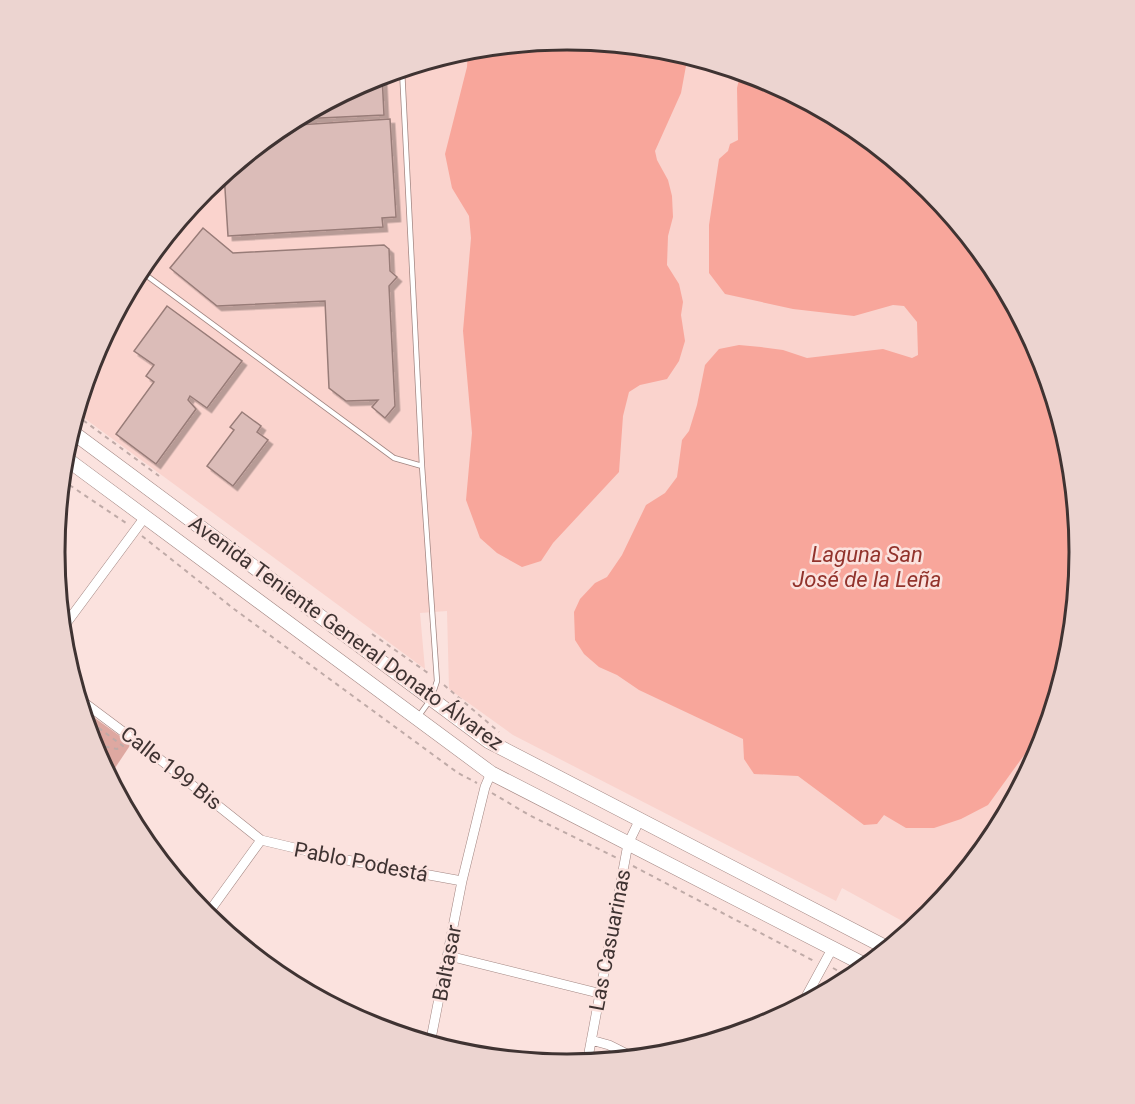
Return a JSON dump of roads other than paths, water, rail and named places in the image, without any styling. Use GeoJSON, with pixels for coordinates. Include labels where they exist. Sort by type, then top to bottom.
{"type":"FeatureCollection","features":[{"type":"Feature","properties":{"kind":"main road","name":"Avenida Teniente General Donato Álvarez"},"geometry":{"type":"LineString","coordinates":[[79,437],[430,699],[494,744],[881,945]]}},
{"type":"Feature","properties":{"kind":"main road","name":"Avenida Teniente General Donato Álvarez"},"geometry":{"type":"LineString","coordinates":[[73,464],[491,773],[858,962]]}},
{"type":"Feature","properties":{"kind":"street"},"geometry":{"type":"LineString","coordinates":[[69,619],[145,517]]}},
{"type":"Feature","properties":{"kind":"street","name":"Calle 199 Bis"},"geometry":{"type":"LineString","coordinates":[[90,707],[166,763],[261,840]]}},
{"type":"Feature","properties":{"kind":"street","name":"Baltasar"},"geometry":{"type":"LineString","coordinates":[[432,1036],[462,882],[485,787],[491,773]]}},
{"type":"Feature","properties":{"kind":"street","name":"Las Casuarinas"},"geometry":{"type":"LineString","coordinates":[[589,1053],[598,993],[628,844],[640,819]]}},
{"type":"Feature","properties":{"kind":"street"},"geometry":{"type":"LineString","coordinates":[[212,907],[261,840]]}},
{"type":"Feature","properties":{"kind":"street","name":"Pablo Podestá"},"geometry":{"type":"LineString","coordinates":[[261,840],[462,882]]}},
{"type":"Feature","properties":{"kind":"street"},"geometry":{"type":"LineString","coordinates":[[808,993],[832,949]]}},
{"type":"Feature","properties":{"kind":"street"},"geometry":{"type":"LineString","coordinates":[[449,956],[598,993]]}},
{"type":"Feature","properties":{"kind":"street"},"geometry":{"type":"LineString","coordinates":[[591,1040],[621,1051]]}},
{"type":"Feature","properties":{"kind":"lane"},"geometry":{"type":"LineString","coordinates":[[402,77],[422,466],[437,680],[430,699],[416,719]]}},
{"type":"Feature","properties":{"kind":"lane"},"geometry":{"type":"LineString","coordinates":[[148,276],[394,458],[422,466]]}},
{"type":"Feature","properties":{"kind":"water"},"geometry":{"type":"Polygon","coordinates":[[[568,50],[633,54],[686,64],[681,93],[655,151],[657,160],[668,180],[672,196],[673,217],[668,236],[667,265],[679,284],[683,302],[681,315],[685,341],[679,361],[667,379],[640,385],[629,392],[623,416],[619,472],[553,543],[541,561],[522,567],[497,553],[480,538],[466,500],[472,433],[463,331],[471,238],[469,216],[452,188],[445,154],[469,59],[535,51],[568,50]]]}},
{"type":"Feature","properties":{"kind":"water","name":"Laguna San José de la Leña"},"geometry":{"type":"Polygon","coordinates":[[[739,80],[790,101],[819,117],[873,153],[923,197],[966,246],[1003,301],[1032,360],[1053,422],[1066,486],[1070,552],[1066,618],[1053,682],[1032,745],[988,805],[961,819],[934,828],[906,828],[884,815],[877,824],[864,825],[798,776],[754,774],[744,759],[743,739],[639,690],[617,675],[599,667],[584,654],[575,640],[574,612],[580,599],[595,583],[607,577],[622,555],[646,505],[665,493],[677,477],[682,440],[689,431],[697,405],[705,365],[719,349],[739,345],[761,347],[783,350],[807,358],[883,349],[912,358],[918,355],[917,322],[904,306],[893,305],[854,316],[793,309],[725,294],[709,273],[709,225],[719,159],[728,151],[730,144],[738,140],[739,80]]]}}]}
